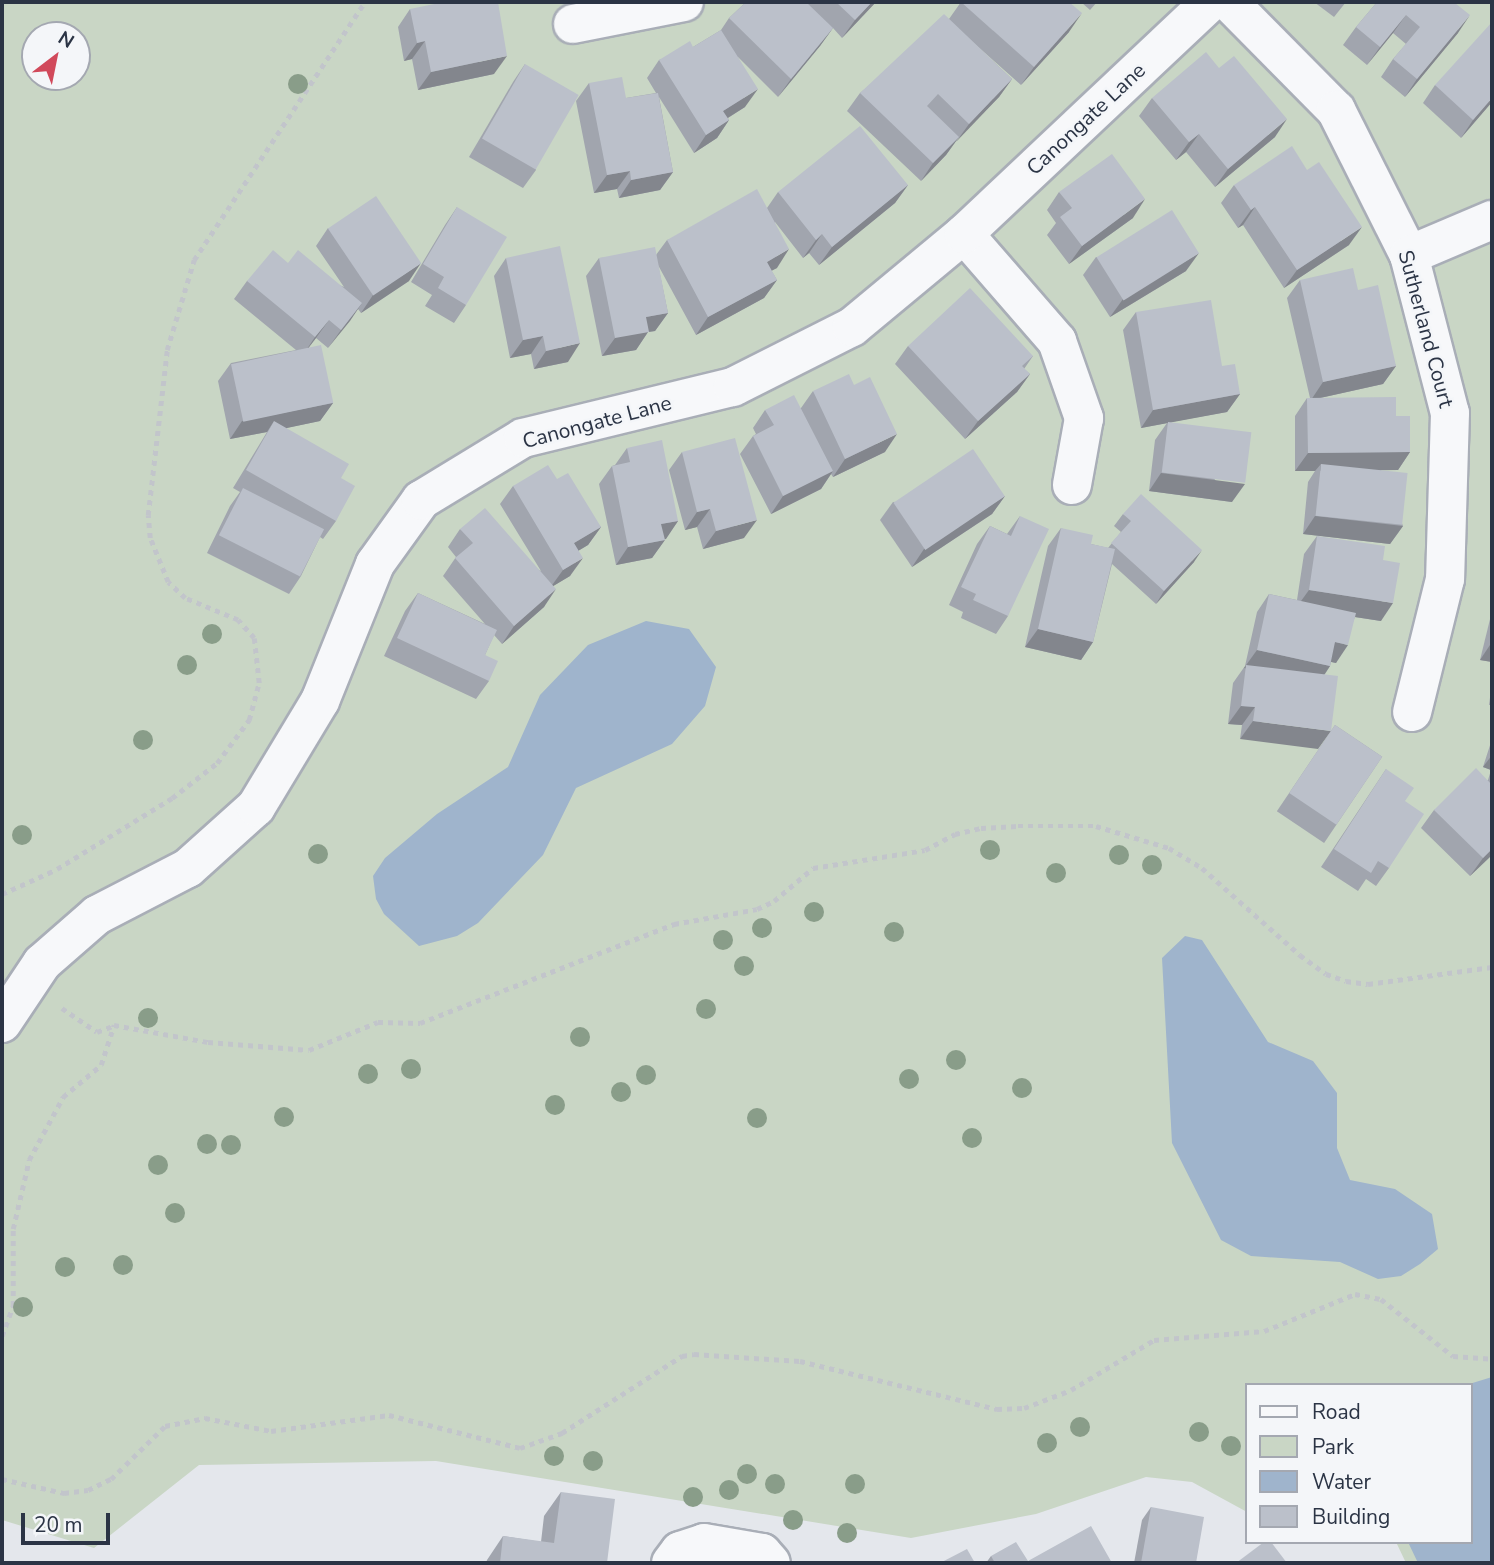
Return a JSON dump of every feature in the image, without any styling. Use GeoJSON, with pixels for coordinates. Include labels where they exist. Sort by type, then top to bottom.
{"type":"FeatureCollection","features":[{"type":"Feature","properties":{"kind":"street"},"geometry":{"type":"LineString","coordinates":[[573,24],[684,2]]}},
{"type":"Feature","properties":{"kind":"street","name":"Canongate Lane"},"geometry":{"type":"LineString","coordinates":[[2,1023],[42,963],[97,915],[188,868],[256,807],[320,701],[375,564],[421,500],[523,438],[733,387],[852,327],[964,234],[1210,2]]}},
{"type":"Feature","properties":{"kind":"street","name":"Sutherland Court"},"geometry":{"type":"LineString","coordinates":[[1229,2],[1336,110],[1409,255],[1450,413],[1446,579],[1412,712]]}},
{"type":"Feature","properties":{"kind":"street"},"geometry":{"type":"LineString","coordinates":[[1409,255],[1492,220]]}},
{"type":"Feature","properties":{"kind":"street"},"geometry":{"type":"LineString","coordinates":[[964,234],[1057,341],[1084,418],[1072,485]]}},
{"type":"Feature","properties":{"kind":"street"},"geometry":{"type":"LineString","coordinates":[[671,1563],[680,1551],[704,1543],[762,1553],[771,1563]]}},
{"type":"Feature","properties":{"kind":"path"},"geometry":{"type":"LineString","coordinates":[[2,894],[57,869],[162,805],[217,764],[249,720],[259,683],[254,638],[238,620],[185,598],[168,582],[150,538],[148,514],[167,350],[194,260],[365,2]]}},
{"type":"Feature","properties":{"kind":"path"},"geometry":{"type":"LineString","coordinates":[[62,1008],[97,1032],[114,1025],[208,1042],[309,1050],[378,1022],[420,1023],[674,924],[757,909],[774,901],[813,868],[925,849],[955,834],[1018,826],[1096,826],[1169,848],[1202,868],[1326,975],[1346,981],[1368,984],[1492,967]]}},
{"type":"Feature","properties":{"kind":"path"},"geometry":{"type":"LineString","coordinates":[[2,1336],[13,1306],[13,1229],[29,1160],[63,1097],[102,1065],[114,1025]]}},
{"type":"Feature","properties":{"kind":"path"},"geometry":{"type":"LineString","coordinates":[[2,1479],[64,1493],[88,1489],[111,1479],[165,1426],[205,1418],[271,1431],[389,1415],[520,1448],[562,1433],[682,1356],[694,1354],[800,1361],[977,1405],[1024,1408],[1071,1391],[1154,1340],[1264,1331],[1354,1294],[1381,1299],[1453,1356],[1492,1359]]}},
{"type":"Feature","properties":{"kind":"green space"},"geometry":{"type":"Polygon","coordinates":[[[2,2],[1492,2],[1492,1563],[1406,1563],[1397,1544],[1473,1544],[1473,1383],[1246,1383],[1246,1511],[1192,1482],[1146,1477],[1036,1514],[911,1538],[436,1461],[199,1465],[94,1548],[2,1520],[2,2]]]}},
{"type":"Feature","properties":{"kind":"water"},"geometry":{"type":"Polygon","coordinates":[[[646,621],[689,629],[716,667],[705,706],[672,744],[576,788],[543,855],[478,923],[457,936],[419,946],[384,914],[376,899],[373,876],[385,858],[437,814],[508,767],[540,695],[588,645],[646,621]]]}},
{"type":"Feature","properties":{"kind":"water"},"geometry":{"type":"Polygon","coordinates":[[[1185,936],[1202,940],[1268,1042],[1313,1061],[1337,1093],[1337,1148],[1350,1180],[1395,1189],[1432,1214],[1438,1249],[1420,1264],[1401,1276],[1378,1279],[1340,1262],[1251,1256],[1221,1240],[1172,1143],[1162,958],[1185,936]]]}},
{"type":"Feature","properties":{"kind":"water"},"geometry":{"type":"Polygon","coordinates":[[[1492,1377],[1492,1563],[1418,1563],[1409,1544],[1473,1544],[1472,1383],[1492,1377]]]}},
{"type":"Feature","properties":{"kind":"building"},"geometry":{"type":"Polygon","coordinates":[[[444,2],[498,2],[507,56],[431,72],[425,41],[417,43],[410,9],[444,2]]]}},
{"type":"Feature","properties":{"kind":"building"},"geometry":{"type":"Polygon","coordinates":[[[746,2],[806,2],[833,28],[791,79],[729,18],[746,2]]]}},
{"type":"Feature","properties":{"kind":"building"},"geometry":{"type":"Polygon","coordinates":[[[836,2],[872,2],[855,20],[836,2]]]}},
{"type":"Feature","properties":{"kind":"building"},"geometry":{"type":"Polygon","coordinates":[[[961,2],[1069,2],[1082,13],[1034,67],[961,2]]]}},
{"type":"Feature","properties":{"kind":"building"},"geometry":{"type":"Polygon","coordinates":[[[1377,2],[1456,2],[1470,15],[1417,79],[1393,59],[1420,27],[1406,15],[1380,47],[1356,27],[1377,2]]]}},
{"type":"Feature","properties":{"kind":"building"},"geometry":{"type":"Polygon","coordinates":[[[944,14],[1012,79],[969,124],[938,94],[927,106],[959,137],[933,163],[860,93],[944,14]]]}},
{"type":"Feature","properties":{"kind":"building"},"geometry":{"type":"Polygon","coordinates":[[[1492,22],[1492,98],[1473,120],[1435,85],[1492,22]]]}},
{"type":"Feature","properties":{"kind":"building"},"geometry":{"type":"Polygon","coordinates":[[[721,30],[758,89],[723,111],[729,120],[706,135],[659,60],[690,41],[693,47],[721,30]]]}},
{"type":"Feature","properties":{"kind":"building"},"geometry":{"type":"Polygon","coordinates":[[[1206,52],[1219,68],[1234,56],[1287,119],[1228,169],[1199,134],[1189,142],[1152,98],[1206,52]]]}},
{"type":"Feature","properties":{"kind":"building"},"geometry":{"type":"Polygon","coordinates":[[[525,64],[579,95],[536,169],[482,138],[525,64]]]}},
{"type":"Feature","properties":{"kind":"building"},"geometry":{"type":"Polygon","coordinates":[[[622,77],[626,98],[658,93],[673,172],[631,180],[630,171],[607,175],[589,83],[622,77]]]}},
{"type":"Feature","properties":{"kind":"building"},"geometry":{"type":"Polygon","coordinates":[[[860,126],[908,185],[832,247],[822,234],[816,240],[778,192],[860,126]]]}},
{"type":"Feature","properties":{"kind":"building"},"geometry":{"type":"Polygon","coordinates":[[[1292,146],[1307,170],[1319,162],[1362,227],[1297,270],[1255,207],[1251,210],[1234,185],[1292,146]]]}},
{"type":"Feature","properties":{"kind":"building"},"geometry":{"type":"Polygon","coordinates":[[[1112,154],[1145,199],[1082,246],[1060,217],[1072,208],[1059,192],[1112,154]]]}},
{"type":"Feature","properties":{"kind":"building"},"geometry":{"type":"Polygon","coordinates":[[[757,189],[789,249],[767,262],[777,280],[708,317],[667,240],[757,189]]]}},
{"type":"Feature","properties":{"kind":"building"},"geometry":{"type":"Polygon","coordinates":[[[376,196],[421,263],[373,296],[328,228],[376,196]]]}},
{"type":"Feature","properties":{"kind":"building"},"geometry":{"type":"Polygon","coordinates":[[[457,207],[507,237],[466,305],[438,288],[444,277],[423,264],[457,207]]]}},
{"type":"Feature","properties":{"kind":"building"},"geometry":{"type":"Polygon","coordinates":[[[1172,210],[1199,253],[1124,300],[1097,257],[1172,210]]]}},
{"type":"Feature","properties":{"kind":"building"},"geometry":{"type":"Polygon","coordinates":[[[560,246],[580,343],[546,351],[543,336],[523,340],[506,258],[560,246]]]}},
{"type":"Feature","properties":{"kind":"building"},"geometry":{"type":"Polygon","coordinates":[[[655,247],[668,313],[646,317],[649,332],[615,338],[599,258],[655,247]]]}},
{"type":"Feature","properties":{"kind":"building"},"geometry":{"type":"Polygon","coordinates":[[[273,250],[288,263],[298,250],[362,303],[341,330],[329,320],[315,337],[247,281],[273,250]]]}},
{"type":"Feature","properties":{"kind":"building"},"geometry":{"type":"Polygon","coordinates":[[[1353,268],[1358,290],[1378,285],[1396,366],[1323,382],[1300,280],[1353,268]]]}},
{"type":"Feature","properties":{"kind":"building"},"geometry":{"type":"Polygon","coordinates":[[[970,288],[1033,356],[1022,366],[1030,374],[978,421],[908,346],[970,288]]]}},
{"type":"Feature","properties":{"kind":"building"},"geometry":{"type":"Polygon","coordinates":[[[1211,300],[1222,366],[1235,364],[1240,394],[1153,410],[1136,312],[1211,300]]]}},
{"type":"Feature","properties":{"kind":"building"},"geometry":{"type":"Polygon","coordinates":[[[321,345],[333,403],[243,422],[231,364],[321,345]]]}},
{"type":"Feature","properties":{"kind":"building"},"geometry":{"type":"Polygon","coordinates":[[[849,374],[854,385],[870,377],[897,434],[845,459],[813,391],[849,374]]]}},
{"type":"Feature","properties":{"kind":"building"},"geometry":{"type":"Polygon","coordinates":[[[794,395],[833,471],[783,496],[753,436],[774,425],[765,410],[794,395]]]}},
{"type":"Feature","properties":{"kind":"building"},"geometry":{"type":"Polygon","coordinates":[[[1396,397],[1396,416],[1410,416],[1410,452],[1308,453],[1307,398],[1396,397]]]}},
{"type":"Feature","properties":{"kind":"building"},"geometry":{"type":"Polygon","coordinates":[[[274,421],[349,464],[341,478],[355,486],[336,521],[246,470],[274,421]]]}},
{"type":"Feature","properties":{"kind":"building"},"geometry":{"type":"Polygon","coordinates":[[[1168,422],[1251,432],[1245,483],[1162,473],[1168,422]]]}},
{"type":"Feature","properties":{"kind":"building"},"geometry":{"type":"Polygon","coordinates":[[[735,438],[757,520],[716,531],[710,509],[697,512],[682,452],[735,438]]]}},
{"type":"Feature","properties":{"kind":"building"},"geometry":{"type":"Polygon","coordinates":[[[662,440],[678,521],[661,524],[665,540],[628,547],[612,466],[630,462],[627,448],[662,440]]]}},
{"type":"Feature","properties":{"kind":"building"},"geometry":{"type":"Polygon","coordinates":[[[973,449],[1005,496],[925,550],[893,503],[973,449]]]}},
{"type":"Feature","properties":{"kind":"building"},"geometry":{"type":"Polygon","coordinates":[[[1321,464],[1408,473],[1402,525],[1316,516],[1321,464]]]}},
{"type":"Feature","properties":{"kind":"building"},"geometry":{"type":"Polygon","coordinates":[[[548,465],[557,479],[568,473],[601,527],[574,543],[583,558],[563,570],[513,486],[548,465]]]}},
{"type":"Feature","properties":{"kind":"building"},"geometry":{"type":"Polygon","coordinates":[[[243,488],[324,529],[300,577],[219,535],[243,488]]]}},
{"type":"Feature","properties":{"kind":"building"},"geometry":{"type":"Polygon","coordinates":[[[1141,494],[1202,550],[1164,591],[1111,543],[1131,521],[1123,514],[1141,494]]]}},
{"type":"Feature","properties":{"kind":"building"},"geometry":{"type":"Polygon","coordinates":[[[485,508],[556,589],[514,626],[455,558],[473,543],[460,529],[485,508]]]}},
{"type":"Feature","properties":{"kind":"building"},"geometry":{"type":"Polygon","coordinates":[[[1020,516],[1049,529],[1008,616],[973,600],[976,594],[961,587],[990,526],[1011,536],[1020,516]]]}},
{"type":"Feature","properties":{"kind":"building"},"geometry":{"type":"Polygon","coordinates":[[[1061,528],[1093,535],[1091,544],[1115,549],[1093,642],[1038,629],[1061,528]]]}},
{"type":"Feature","properties":{"kind":"building"},"geometry":{"type":"Polygon","coordinates":[[[1317,536],[1385,546],[1383,560],[1400,563],[1393,603],[1309,590],[1317,536]]]}},
{"type":"Feature","properties":{"kind":"building"},"geometry":{"type":"Polygon","coordinates":[[[418,593],[497,630],[485,655],[498,661],[489,681],[397,638],[418,593]]]}},
{"type":"Feature","properties":{"kind":"building"},"geometry":{"type":"Polygon","coordinates":[[[1269,594],[1356,613],[1348,645],[1335,642],[1330,666],[1257,650],[1269,594]]]}},
{"type":"Feature","properties":{"kind":"building"},"geometry":{"type":"Polygon","coordinates":[[[1246,665],[1338,676],[1331,731],[1253,721],[1255,707],[1241,706],[1246,665]]]}},
{"type":"Feature","properties":{"kind":"building"},"geometry":{"type":"Polygon","coordinates":[[[1335,725],[1382,757],[1336,825],[1289,793],[1335,725]]]}},
{"type":"Feature","properties":{"kind":"building"},"geometry":{"type":"Polygon","coordinates":[[[1476,768],[1492,785],[1492,849],[1483,858],[1434,810],[1476,768]]]}},
{"type":"Feature","properties":{"kind":"building"},"geometry":{"type":"Polygon","coordinates":[[[1386,769],[1414,788],[1405,801],[1424,814],[1389,868],[1378,861],[1371,873],[1334,849],[1386,769]]]}},
{"type":"Feature","properties":{"kind":"building"},"geometry":{"type":"Polygon","coordinates":[[[561,1492],[615,1499],[607,1563],[500,1563],[503,1536],[554,1543],[561,1492]]]}},
{"type":"Feature","properties":{"kind":"building"},"geometry":{"type":"Polygon","coordinates":[[[1151,1507],[1204,1517],[1196,1563],[1141,1563],[1151,1507]]]}},
{"type":"Feature","properties":{"kind":"building"},"geometry":{"type":"Polygon","coordinates":[[[1091,1526],[1112,1563],[995,1563],[991,1556],[1016,1542],[1028,1561],[1091,1526]]]}},
{"type":"Feature","properties":{"kind":"building"},"geometry":{"type":"Polygon","coordinates":[[[1261,1544],[1273,1544],[1287,1563],[1236,1563],[1261,1544]]]}},
{"type":"Feature","properties":{"kind":"building"},"geometry":{"type":"Polygon","coordinates":[[[967,1549],[975,1563],[940,1563],[967,1549]]]}}]}
